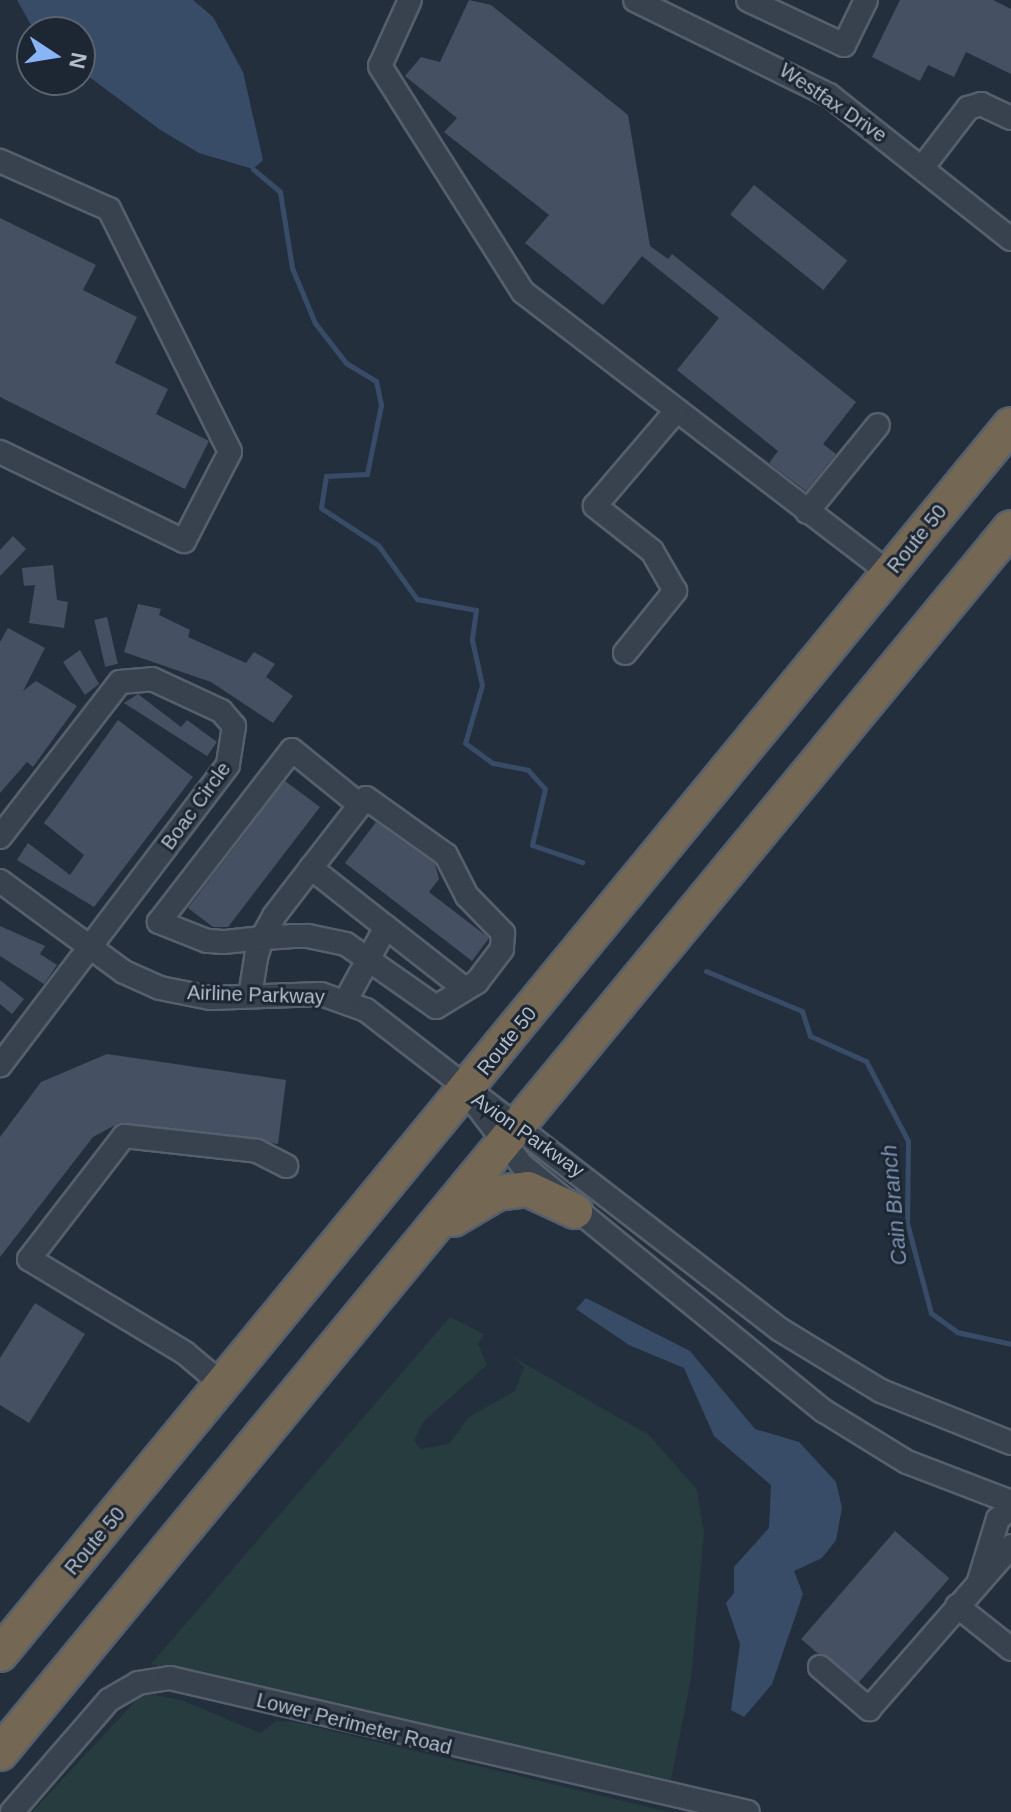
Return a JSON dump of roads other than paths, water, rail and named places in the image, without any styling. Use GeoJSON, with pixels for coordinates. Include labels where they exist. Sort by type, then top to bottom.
{"type":"FeatureCollection","features":[{"type":"Feature","properties":{"kind":"highway","name":"Route 50"},"geometry":{"type":"LineString","coordinates":[[0,1654],[224,1386],[1011,425]]}},
{"type":"Feature","properties":{"kind":"highway"},"geometry":{"type":"LineString","coordinates":[[0,1753],[1011,528]]}},
{"type":"Feature","properties":{"kind":"highway"},"geometry":{"type":"LineString","coordinates":[[426,1237],[497,1193],[528,1189],[575,1211]]}},
{"type":"Feature","properties":{"kind":"street"},"geometry":{"type":"LineString","coordinates":[[410,0],[380,66],[523,292],[889,573]]}},
{"type":"Feature","properties":{"kind":"street","name":"Westfax Drive"},"geometry":{"type":"LineString","coordinates":[[635,0],[677,8],[793,73],[922,168],[1011,239]]}},
{"type":"Feature","properties":{"kind":"street"},"geometry":{"type":"LineString","coordinates":[[748,0],[844,45],[866,0]]}},
{"type":"Feature","properties":{"kind":"street"},"geometry":{"type":"LineString","coordinates":[[922,168],[968,108],[981,104],[1011,118]]}},
{"type":"Feature","properties":{"kind":"street"},"geometry":{"type":"LineString","coordinates":[[0,161],[109,209],[230,452],[184,541],[0,452]]}},
{"type":"Feature","properties":{"kind":"street"},"geometry":{"type":"LineString","coordinates":[[625,653],[675,591],[652,551],[595,506],[677,410]]}},
{"type":"Feature","properties":{"kind":"street"},"geometry":{"type":"LineString","coordinates":[[807,512],[878,425]]}},
{"type":"Feature","properties":{"kind":"street","name":"Boac Circle"},"geometry":{"type":"LineString","coordinates":[[0,837],[120,682],[152,679],[229,718],[237,736],[228,765],[0,1065]]}},
{"type":"Feature","properties":{"kind":"street"},"geometry":{"type":"LineString","coordinates":[[292,750],[363,801],[440,849],[467,896],[503,933],[502,949],[465,989],[436,1007],[365,955],[308,936],[207,941],[159,922],[292,750]]}},
{"type":"Feature","properties":{"kind":"street"},"geometry":{"type":"LineString","coordinates":[[250,996],[262,938],[363,801]]}},
{"type":"Feature","properties":{"kind":"street"},"geometry":{"type":"LineString","coordinates":[[311,868],[465,989]]}},
{"type":"Feature","properties":{"kind":"street","name":"Airline Parkway"},"geometry":{"type":"LineString","coordinates":[[0,881],[89,948],[160,988],[210,998],[291,992],[346,1000],[385,1021],[466,1091]]}},
{"type":"Feature","properties":{"kind":"street"},"geometry":{"type":"LineString","coordinates":[[346,1000],[365,955],[386,927]]}},
{"type":"Feature","properties":{"kind":"street","name":"Avion Parkway"},"geometry":{"type":"LineString","coordinates":[[466,1091],[512,1133],[812,1352],[881,1391],[1011,1443]]}},
{"type":"Feature","properties":{"kind":"street","name":"Avion Parkway"},"geometry":{"type":"LineString","coordinates":[[512,1133],[575,1211],[853,1431],[907,1462],[1011,1505]]}},
{"type":"Feature","properties":{"kind":"street"},"geometry":{"type":"LineString","coordinates":[[224,1386],[185,1353],[29,1259],[124,1136],[257,1151],[286,1166]]}},
{"type":"Feature","properties":{"kind":"street"},"geometry":{"type":"LineString","coordinates":[[979,1581],[998,1519],[1011,1505]]}},
{"type":"Feature","properties":{"kind":"street"},"geometry":{"type":"LineString","coordinates":[[820,1667],[869,1709],[979,1581],[1000,1567],[1011,1546]]}},
{"type":"Feature","properties":{"kind":"street"},"geometry":{"type":"LineString","coordinates":[[957,1606],[1011,1649]]}},
{"type":"Feature","properties":{"kind":"street","name":"Lower Perimeter Road"},"geometry":{"type":"LineString","coordinates":[[12,1812],[109,1700],[138,1683],[170,1678],[748,1812]]}},
{"type":"Feature","properties":{"kind":"water"},"geometry":{"type":"Polygon","coordinates":[[[17,0],[193,0],[213,17],[243,72],[263,160],[253,169],[199,153],[159,129],[96,82],[96,16],[26,16],[17,0]]]}},
{"type":"Feature","properties":{"kind":"water"},"geometry":{"type":"Polygon","coordinates":[[[586,1298],[690,1351],[755,1429],[799,1442],[836,1482],[842,1508],[836,1540],[822,1558],[794,1571],[803,1594],[772,1684],[744,1717],[731,1710],[740,1644],[726,1603],[734,1593],[734,1567],[769,1528],[771,1485],[714,1436],[684,1368],[629,1345],[576,1309],[586,1298]]]}},
{"type":"Feature","properties":{"kind":"waterway","name":"Cain Branch"},"geometry":{"type":"LineString","coordinates":[[253,169],[280,192],[292,268],[315,323],[346,363],[376,381],[381,405],[367,474],[326,476],[321,508],[378,545],[417,599],[476,610],[472,640],[482,685],[465,743],[493,763],[528,770],[545,789],[532,845],[582,862]]}},
{"type":"Feature","properties":{"kind":"waterway","name":"Cain Branch"},"geometry":{"type":"LineString","coordinates":[[706,971],[802,1011],[810,1036],[866,1061],[908,1141],[907,1223],[931,1313],[957,1332],[1011,1344]]}}]}
